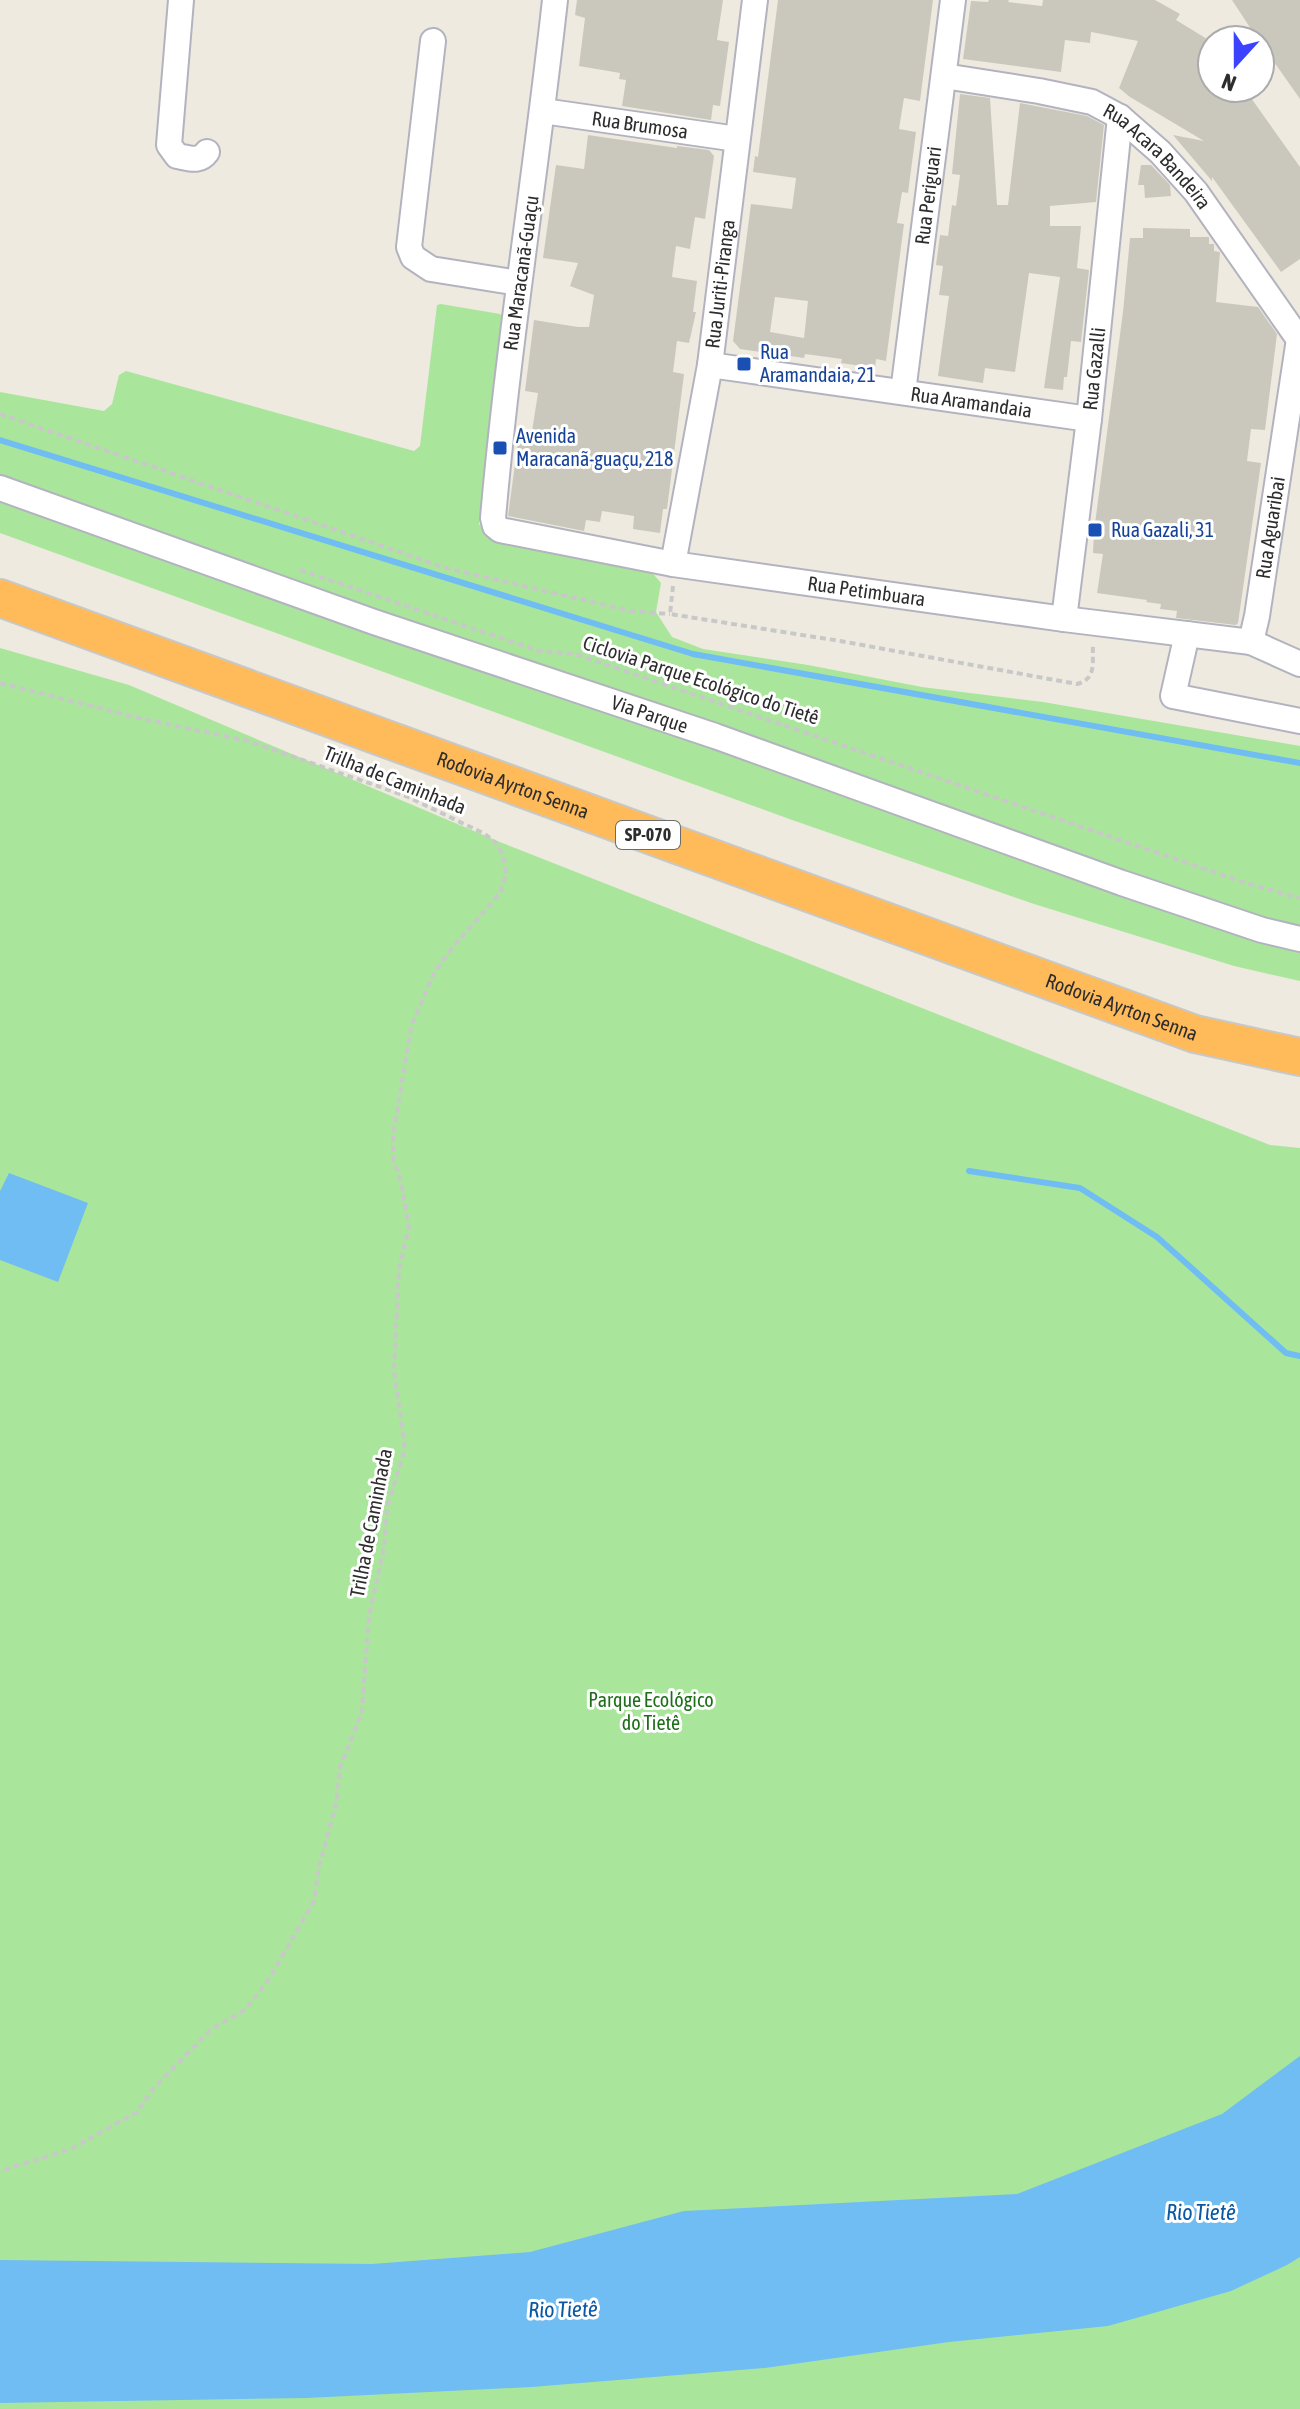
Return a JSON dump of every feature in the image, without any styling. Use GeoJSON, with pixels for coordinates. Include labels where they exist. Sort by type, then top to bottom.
{"type":"FeatureCollection","features":[{"type":"Feature","properties":{"kind":"highway","name":"Rodovia Ayrton Senna"},"geometry":{"type":"LineString","coordinates":[[0,598],[1195,1034],[1300,1057]]}},
{"type":"Feature","properties":{"kind":"street"},"geometry":{"type":"LineString","coordinates":[[181,0],[169,145],[177,156],[196,160],[203,158],[207,152]]}},
{"type":"Feature","properties":{"kind":"street","name":"Rua Maracanã-Guaçu"},"geometry":{"type":"LineString","coordinates":[[513,533],[495,526],[493,518],[506,380],[555,0]]}},
{"type":"Feature","properties":{"kind":"street","name":"Rua Juriti-Piranga"},"geometry":{"type":"LineString","coordinates":[[673,564],[710,365],[755,0]]}},
{"type":"Feature","properties":{"kind":"street","name":"Rua Periguari"},"geometry":{"type":"LineString","coordinates":[[903,392],[953,0]]}},
{"type":"Feature","properties":{"kind":"street"},"geometry":{"type":"LineString","coordinates":[[433,41],[409,247],[413,257],[431,269],[519,283]]}},
{"type":"Feature","properties":{"kind":"street","name":"Rua Acara Bandeira"},"geometry":{"type":"LineString","coordinates":[[944,76],[1092,102],[1120,117],[1160,152],[1196,192],[1300,340]]}},
{"type":"Feature","properties":{"kind":"street","name":"Rua Brumosa"},"geometry":{"type":"LineString","coordinates":[[543,111],[737,139]]}},
{"type":"Feature","properties":{"kind":"street","name":"Rua Gazalli"},"geometry":{"type":"LineString","coordinates":[[1064,619],[1089,419],[1120,117]]}},
{"type":"Feature","properties":{"kind":"street","name":"Rua Aguaribai"},"geometry":{"type":"LineString","coordinates":[[1251,642],[1300,340]]}},
{"type":"Feature","properties":{"kind":"street","name":"Rua Aramandaia"},"geometry":{"type":"LineString","coordinates":[[710,365],[1089,419]]}},
{"type":"Feature","properties":{"kind":"street","name":"Via Parque"},"geometry":{"type":"LineString","coordinates":[[0,488],[374,622],[715,736],[1122,883],[1262,930],[1300,939]]}},
{"type":"Feature","properties":{"kind":"street","name":"Rua Petimbuara"},"geometry":{"type":"LineString","coordinates":[[513,533],[673,564],[1251,642]]}},
{"type":"Feature","properties":{"kind":"street"},"geometry":{"type":"LineString","coordinates":[[1187,634],[1173,696],[1300,721]]}},
{"type":"Feature","properties":{"kind":"street"},"geometry":{"type":"LineString","coordinates":[[1251,642],[1300,664]]}},
{"type":"Feature","properties":{"kind":"path"},"geometry":{"type":"LineString","coordinates":[[0,414],[446,568],[631,611],[670,614],[840,641],[1077,684],[1087,682],[1092,674],[1094,622]]}},
{"type":"Feature","properties":{"kind":"path"},"geometry":{"type":"LineString","coordinates":[[670,614],[673,564]]}},
{"type":"Feature","properties":{"kind":"path","name":"Ciclovia Parque Ecológico do Tietê"},"geometry":{"type":"LineString","coordinates":[[288,566],[539,651],[575,654],[1246,883],[1300,898]]}},
{"type":"Feature","properties":{"kind":"path","name":"Trilha de Caminhada"},"geometry":{"type":"LineString","coordinates":[[0,683],[143,719],[248,741],[406,796],[485,834],[498,845],[506,874],[501,891],[434,973],[411,1027],[393,1136],[393,1160],[400,1178],[409,1227],[399,1268],[394,1371],[405,1449],[387,1507],[384,1548],[369,1616],[362,1711],[340,1768],[336,1804],[319,1867],[314,1901],[269,1979],[246,2009],[210,2030],[153,2089],[137,2112],[71,2149],[0,2171]]}},
{"type":"Feature","properties":{"kind":"green space"},"geometry":{"type":"Polygon","coordinates":[[[437,305],[500,314],[505,320],[479,524],[489,537],[649,569],[661,583],[656,612],[672,637],[703,649],[1300,746],[1300,981],[1234,966],[1034,904],[795,821],[0,533],[0,392],[104,411],[112,404],[119,375],[126,371],[414,451],[420,446],[437,305]]]}},
{"type":"Feature","properties":{"kind":"green space","name":"Parque Ecológico do Tietê"},"geometry":{"type":"Polygon","coordinates":[[[0,648],[129,685],[500,842],[1270,1145],[1300,1148],[1300,2409],[0,2409],[0,648]]]}},
{"type":"Feature","properties":{"kind":"water"},"geometry":{"type":"Polygon","coordinates":[[[9,1173],[88,1203],[58,1282],[0,1260],[0,1191],[9,1173]]]}},
{"type":"Feature","properties":{"kind":"water","name":"Rio Tietê"},"geometry":{"type":"Polygon","coordinates":[[[1300,2056],[1300,2257],[1231,2291],[1108,2326],[949,2342],[765,2368],[532,2387],[307,2398],[0,2403],[0,2260],[372,2264],[530,2252],[684,2211],[1017,2194],[1222,2114],[1300,2056]]]}},
{"type":"Feature","properties":{"kind":"building"},"geometry":{"type":"Polygon","coordinates":[[[577,0],[723,0],[717,40],[729,42],[720,106],[713,105],[711,120],[622,106],[626,80],[619,79],[620,73],[579,66],[585,18],[575,15],[577,0]]]}},
{"type":"Feature","properties":{"kind":"building"},"geometry":{"type":"Polygon","coordinates":[[[778,0],[933,0],[920,101],[904,98],[899,129],[916,132],[908,193],[902,192],[897,223],[904,224],[886,361],[876,359],[875,368],[841,363],[842,359],[805,354],[804,358],[740,349],[733,341],[751,204],[792,209],[796,178],[753,172],[755,156],[758,157],[778,0]],[[775,297],[770,332],[804,338],[808,301],[775,297]]]}},
{"type":"Feature","properties":{"kind":"building"},"geometry":{"type":"Polygon","coordinates":[[[1009,0],[1042,6],[1043,0],[1155,0],[1180,14],[1176,20],[1196,32],[1196,104],[1255,104],[1300,167],[1300,259],[1281,272],[1212,177],[1212,181],[1173,135],[1204,141],[1119,88],[1138,41],[1091,32],[1090,43],[1065,40],[1061,72],[963,59],[971,1],[1009,0]]]}},
{"type":"Feature","properties":{"kind":"building"},"geometry":{"type":"Polygon","coordinates":[[[1232,0],[1300,0],[1300,99],[1276,65],[1276,24],[1248,24],[1232,0]]]}},
{"type":"Feature","properties":{"kind":"building"},"geometry":{"type":"Polygon","coordinates":[[[960,94],[990,98],[997,205],[1008,205],[1020,103],[1087,116],[1104,125],[1096,202],[1050,206],[1050,226],[1081,226],[1077,268],[1089,270],[1081,342],[1071,341],[1063,390],[1044,388],[1060,277],[1029,273],[1015,372],[985,368],[983,383],[938,376],[949,296],[939,295],[943,266],[936,265],[940,235],[948,236],[952,205],[956,206],[960,175],[952,174],[960,94]]]}},
{"type":"Feature","properties":{"kind":"building"},"geometry":{"type":"Polygon","coordinates":[[[588,135],[709,150],[714,156],[705,219],[695,217],[690,249],[676,246],[672,277],[697,281],[693,312],[696,312],[689,343],[677,341],[673,372],[684,374],[667,509],[663,509],[660,533],[633,529],[634,516],[602,511],[600,522],[586,520],[584,531],[508,516],[518,442],[530,444],[538,393],[525,391],[534,320],[589,327],[594,295],[570,286],[578,263],[543,258],[556,165],[584,169],[588,135]]]}},
{"type":"Feature","properties":{"kind":"building"},"geometry":{"type":"Polygon","coordinates":[[[1141,165],[1151,165],[1170,185],[1171,196],[1145,198],[1144,185],[1138,185],[1141,165]]]}},
{"type":"Feature","properties":{"kind":"building"},"geometry":{"type":"Polygon","coordinates":[[[1143,228],[1190,229],[1190,237],[1209,237],[1214,251],[1220,252],[1216,302],[1258,307],[1277,334],[1265,430],[1251,429],[1247,461],[1261,463],[1236,625],[1176,618],[1177,611],[1160,609],[1161,604],[1097,593],[1103,554],[1093,553],[1094,531],[1130,238],[1143,238],[1143,228]]]}},
{"type":"Feature","properties":{"kind":"waterway"},"geometry":{"type":"LineString","coordinates":[[0,440],[693,654],[1300,763]]}},
{"type":"Feature","properties":{"kind":"waterway"},"geometry":{"type":"LineString","coordinates":[[969,1171],[1080,1188],[1157,1237],[1286,1353],[1300,1356]]}},
{"type":"Feature","properties":{"kind":"place","name":"Rua Aramandaia, 21"},"geometry":{"type":"Point","coordinates":[744,364]}},
{"type":"Feature","properties":{"kind":"place","name":"Avenida Maracanã-guaçu, 218"},"geometry":{"type":"Point","coordinates":[500,448]}},
{"type":"Feature","properties":{"kind":"place","name":"Rua Gazali, 31"},"geometry":{"type":"Point","coordinates":[1095,530]}}]}
